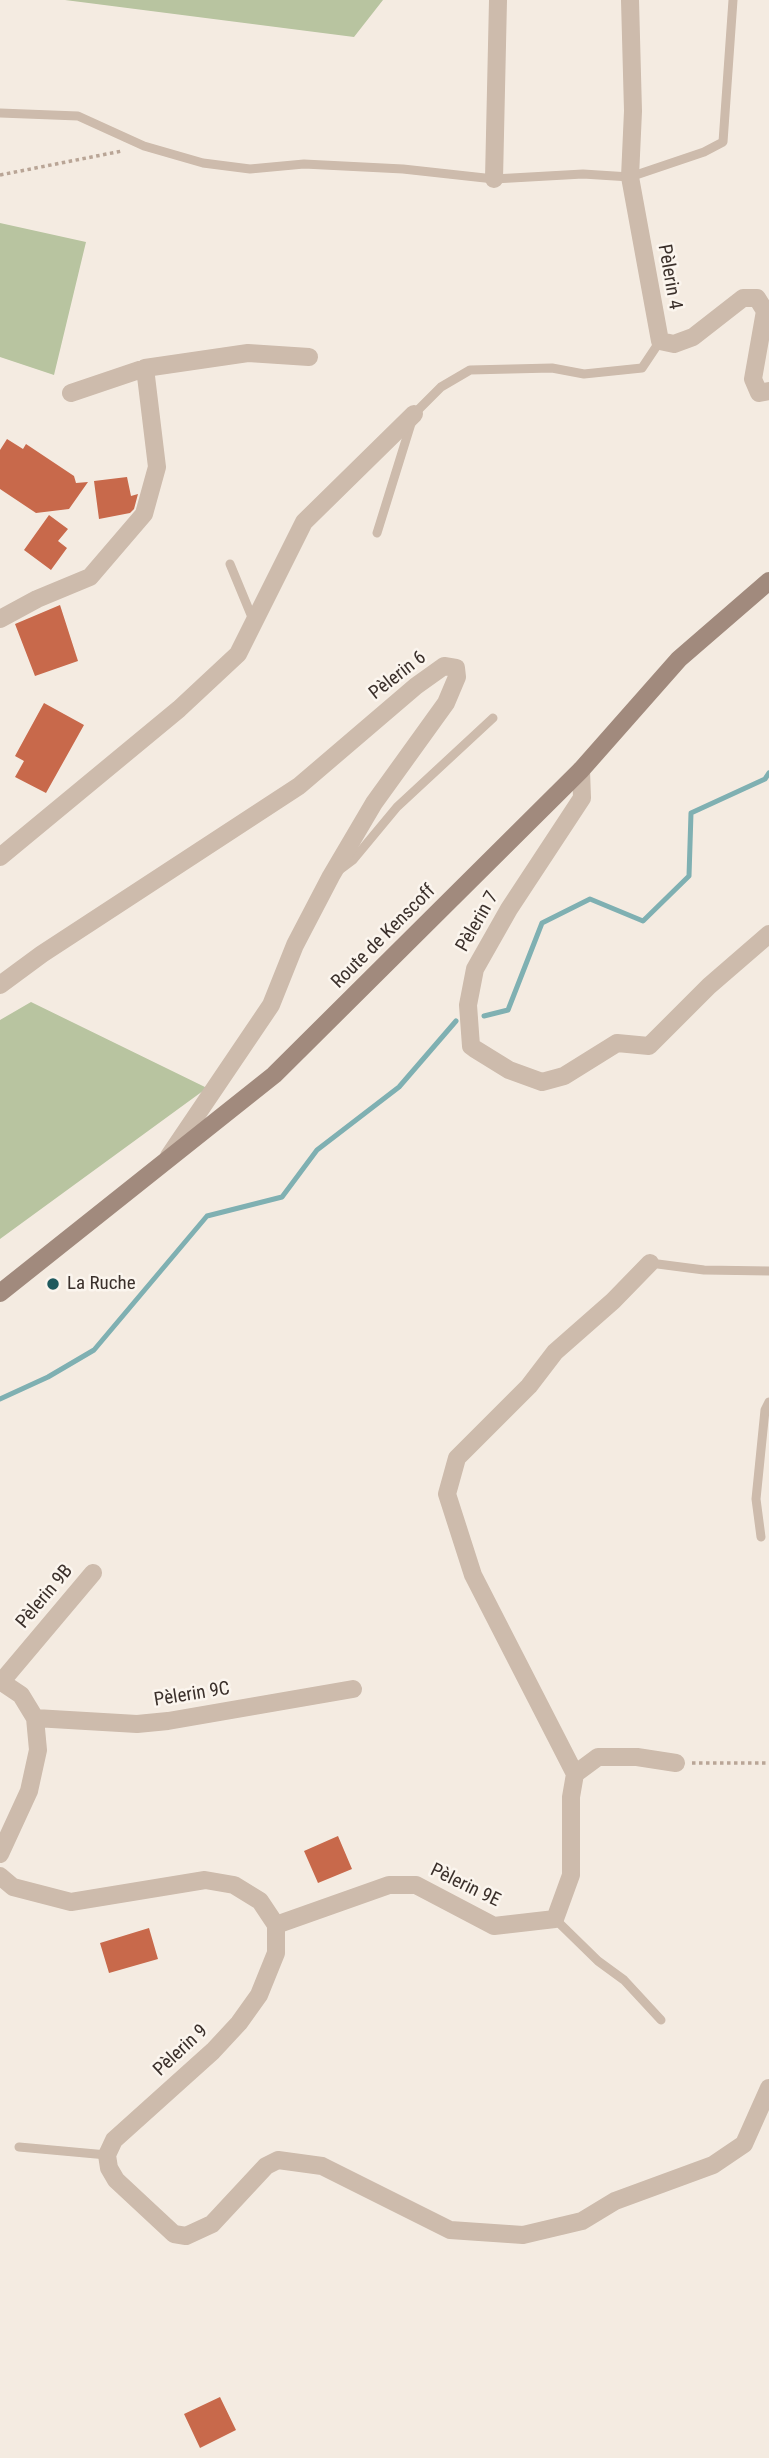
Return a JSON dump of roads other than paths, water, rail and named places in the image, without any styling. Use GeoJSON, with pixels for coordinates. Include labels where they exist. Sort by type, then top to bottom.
{"type":"FeatureCollection","features":[{"type":"Feature","properties":{"kind":"main road","name":"Route de Kenscoff"},"geometry":{"type":"LineString","coordinates":[[0,1293],[274,1075],[581,770],[680,659],[769,581]]}},
{"type":"Feature","properties":{"kind":"street"},"geometry":{"type":"LineString","coordinates":[[494,179],[498,0]]}},
{"type":"Feature","properties":{"kind":"street","name":"Pèlerin 4"},"geometry":{"type":"LineString","coordinates":[[630,0],[633,111],[630,177],[660,341],[674,344],[693,337],[743,298],[757,298],[765,311],[753,379],[759,393],[769,391]]}},
{"type":"Feature","properties":{"kind":"street"},"geometry":{"type":"LineString","coordinates":[[71,393],[145,368],[248,353],[309,357]]}},
{"type":"Feature","properties":{"kind":"street"},"geometry":{"type":"LineString","coordinates":[[0,619],[37,599],[90,577],[144,514],[157,467],[145,368]]}},
{"type":"Feature","properties":{"kind":"street"},"geometry":{"type":"LineString","coordinates":[[0,857],[179,709],[238,654],[304,522],[414,414]]}},
{"type":"Feature","properties":{"kind":"street","name":"Pèlerin 6"},"geometry":{"type":"LineString","coordinates":[[0,985],[42,954],[299,786],[416,686],[444,666],[456,668],[457,677],[446,703],[374,803],[331,876],[295,946],[271,1005],[165,1162]]}},
{"type":"Feature","properties":{"kind":"street","name":"Pèlerin 7"},"geometry":{"type":"LineString","coordinates":[[581,770],[582,797],[509,909],[475,969],[468,1005],[471,1045],[475,1049],[509,1070],[542,1082],[564,1076],[617,1043],[649,1046],[709,986],[769,934]]}},
{"type":"Feature","properties":{"kind":"street"},"geometry":{"type":"LineString","coordinates":[[555,1919],[571,1875],[571,1797],[575,1773],[472,1575],[447,1494],[457,1458],[529,1386],[555,1352],[613,1301],[650,1263]]}},
{"type":"Feature","properties":{"kind":"street","name":"Pèlerin 9B"},"geometry":{"type":"LineString","coordinates":[[1,1681],[93,1573]]}},
{"type":"Feature","properties":{"kind":"street"},"geometry":{"type":"LineString","coordinates":[[0,1854],[29,1791],[38,1750],[35,1718],[21,1695],[1,1681]]}},
{"type":"Feature","properties":{"kind":"street","name":"Pèlerin 9C"},"geometry":{"type":"LineString","coordinates":[[35,1718],[137,1724],[353,1689]]}},
{"type":"Feature","properties":{"kind":"street"},"geometry":{"type":"LineString","coordinates":[[575,1773],[598,1757],[637,1757],[676,1763]]}},
{"type":"Feature","properties":{"kind":"street"},"geometry":{"type":"LineString","coordinates":[[0,1876],[13,1887],[71,1902],[205,1880],[234,1885],[260,1901],[276,1925]]}},
{"type":"Feature","properties":{"kind":"street","name":"Pèlerin 9E"},"geometry":{"type":"LineString","coordinates":[[276,1925],[376,1889],[402,1885],[416,1885],[494,1926],[555,1919]]}},
{"type":"Feature","properties":{"kind":"street","name":"Pèlerin 9"},"geometry":{"type":"LineString","coordinates":[[107,2155],[114,2140],[214,2051],[239,2023],[259,1995],[276,1954],[276,1925]]}},
{"type":"Feature","properties":{"kind":"street"},"geometry":{"type":"LineString","coordinates":[[107,2155],[109,2168],[116,2179],[174,2234],[186,2236],[212,2224],[266,2166],[278,2160],[322,2165],[377,2190],[450,2230],[523,2235],[582,2221],[615,2201],[713,2165],[744,2144],[769,2088]]}},
{"type":"Feature","properties":{"kind":"lane"},"geometry":{"type":"LineString","coordinates":[[0,113],[78,116],[144,146],[203,163],[250,169],[304,164],[403,169],[494,179],[583,174],[630,177],[704,152],[723,142],[733,0]]}},
{"type":"Feature","properties":{"kind":"lane"},"geometry":{"type":"LineString","coordinates":[[376,533],[414,414],[442,387],[470,370],[552,368],[584,374],[642,368],[660,341]]}},
{"type":"Feature","properties":{"kind":"lane"},"geometry":{"type":"LineString","coordinates":[[230,564],[255,623]]}},
{"type":"Feature","properties":{"kind":"lane"},"geometry":{"type":"LineString","coordinates":[[331,876],[353,860],[397,807],[493,718]]}},
{"type":"Feature","properties":{"kind":"lane"},"geometry":{"type":"LineString","coordinates":[[650,1263],[704,1270],[769,1271]]}},
{"type":"Feature","properties":{"kind":"lane"},"geometry":{"type":"LineString","coordinates":[[761,1537],[756,1499],[765,1410],[769,1402]]}},
{"type":"Feature","properties":{"kind":"lane"},"geometry":{"type":"LineString","coordinates":[[555,1919],[598,1961],[624,1980],[661,2020]]}},
{"type":"Feature","properties":{"kind":"lane"},"geometry":{"type":"LineString","coordinates":[[19,2147],[107,2155]]}},
{"type":"Feature","properties":{"kind":"waterway"},"geometry":{"type":"LineString","coordinates":[[484,1016],[508,1010],[542,923],[590,899],[643,921],[689,876],[691,813],[765,779],[769,773]]}},
{"type":"Feature","properties":{"kind":"waterway"},"geometry":{"type":"LineString","coordinates":[[0,1399],[48,1377],[94,1350],[207,1216],[282,1197],[317,1150],[399,1087],[456,1021]]}},
{"type":"Feature","properties":{"kind":"place","name":"La Ruche"},"geometry":{"type":"Point","coordinates":[53,1284]}}]}
